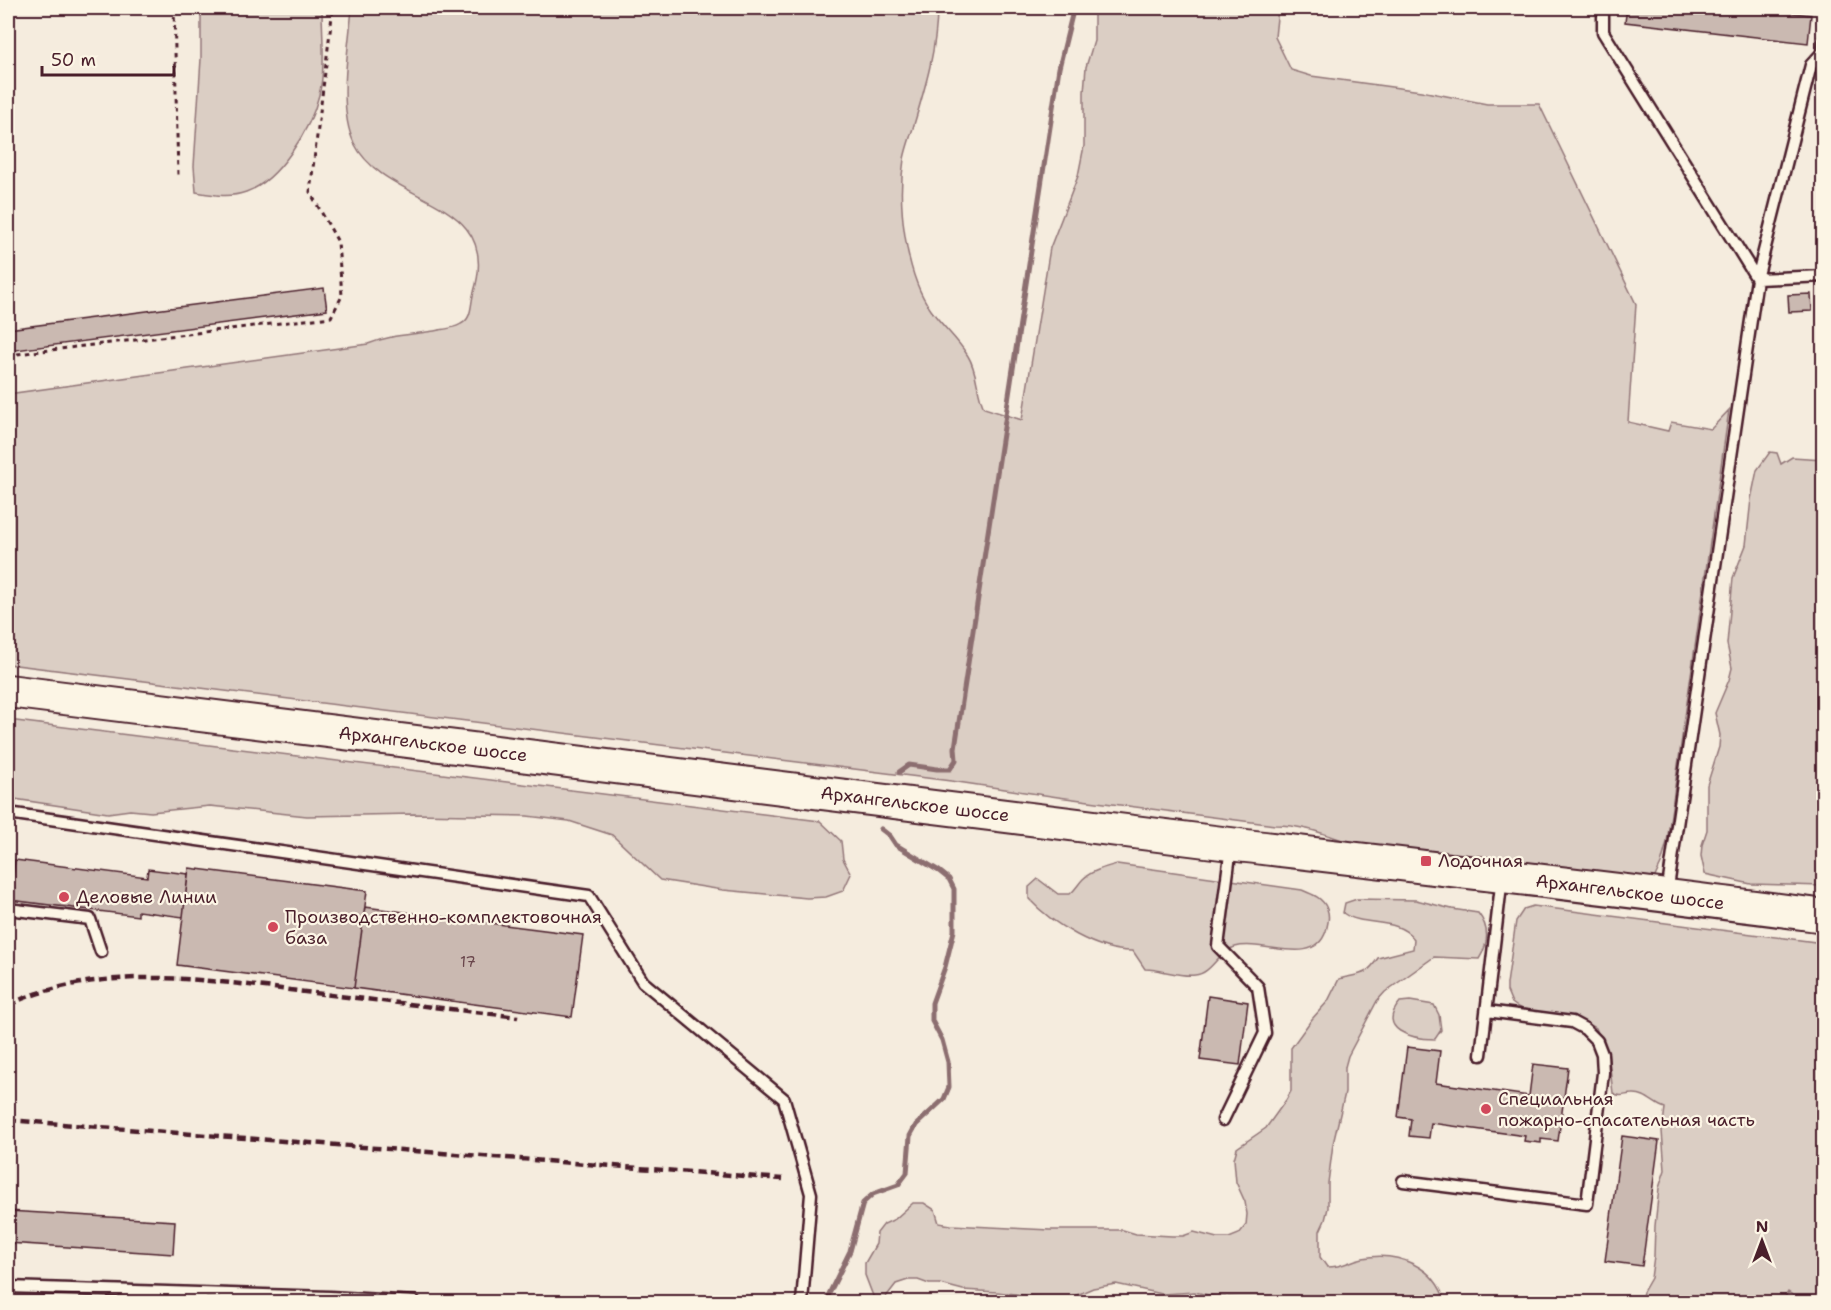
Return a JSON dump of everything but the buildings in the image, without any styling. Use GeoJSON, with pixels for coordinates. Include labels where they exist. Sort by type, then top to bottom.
{"type":"FeatureCollection","features":[{"type":"Feature","properties":{"kind":"main road","name":"Архангельское шоссе"},"geometry":{"type":"LineString","coordinates":[[8,690],[1824,916]]}},
{"type":"Feature","properties":{"kind":"lane"},"geometry":{"type":"LineString","coordinates":[[1603,8],[1603,32],[1757,279]]}},
{"type":"Feature","properties":{"kind":"lane"},"geometry":{"type":"LineString","coordinates":[[1667,895],[1757,279],[1811,65],[1823,52],[1824,40]]}},
{"type":"Feature","properties":{"kind":"lane"},"geometry":{"type":"LineString","coordinates":[[1757,279],[1824,276]]}},
{"type":"Feature","properties":{"kind":"lane"},"geometry":{"type":"LineString","coordinates":[[8,813],[589,896],[642,982],[784,1099],[811,1194],[802,1302]]}},
{"type":"Feature","properties":{"kind":"lane"},"geometry":{"type":"LineString","coordinates":[[1223,1120],[1265,1033],[1258,987],[1218,946],[1231,844]]}},
{"type":"Feature","properties":{"kind":"lane"},"geometry":{"type":"LineString","coordinates":[[1481,1055],[1503,877]]}},
{"type":"Feature","properties":{"kind":"lane"},"geometry":{"type":"LineString","coordinates":[[8,909],[90,919],[102,952]]}},
{"type":"Feature","properties":{"kind":"lane"},"geometry":{"type":"LineString","coordinates":[[1403,1180],[1587,1204],[1603,1073],[1602,1054],[1597,1041],[1585,1029],[1572,1022],[1486,1011]]}},
{"type":"Feature","properties":{"kind":"lane"},"geometry":{"type":"LineString","coordinates":[[8,1287],[330,1297],[415,1302]]}},
{"type":"Feature","properties":{"kind":"path"},"geometry":{"type":"LineString","coordinates":[[174,8],[178,176]]}},
{"type":"Feature","properties":{"kind":"path"},"geometry":{"type":"LineString","coordinates":[[8,355],[331,317],[342,296],[338,242],[310,192],[333,8]]}},
{"type":"Feature","properties":{"kind":"shaded area"},"geometry":{"type":"Polygon","coordinates":[[[201,8],[322,8],[321,85],[309,123],[292,152],[270,177],[258,186],[240,194],[221,195],[196,192],[194,166],[201,59],[201,8]]]}},
{"type":"Feature","properties":{"kind":"shaded area"},"geometry":{"type":"Polygon","coordinates":[[[352,8],[937,8],[930,68],[904,159],[902,176],[903,216],[909,258],[922,295],[971,362],[984,408],[1022,420],[1050,248],[1078,176],[1084,146],[1084,92],[1086,67],[1094,41],[1094,8],[1278,8],[1275,37],[1291,70],[1311,76],[1421,91],[1487,104],[1539,104],[1636,304],[1628,422],[1668,431],[1671,422],[1711,429],[1729,410],[1667,842],[1653,881],[1364,847],[1298,827],[951,781],[8,664],[8,394],[368,344],[394,336],[451,328],[468,318],[478,260],[472,237],[457,219],[437,205],[390,180],[370,164],[354,143],[346,112],[345,95],[352,8]]]}},
{"type":"Feature","properties":{"kind":"shaded area"},"geometry":{"type":"Polygon","coordinates":[[[1770,452],[1777,453],[1781,464],[1792,457],[1823,459],[1823,886],[1751,884],[1705,874],[1701,856],[1707,830],[1707,785],[1719,747],[1720,735],[1715,713],[1732,668],[1727,644],[1733,578],[1746,545],[1757,470],[1770,452]]]}},
{"type":"Feature","properties":{"kind":"shaded area"},"geometry":{"type":"Polygon","coordinates":[[[8,720],[820,821],[841,841],[843,859],[851,874],[843,891],[826,897],[807,898],[723,890],[660,880],[612,835],[569,821],[527,816],[413,814],[307,816],[210,806],[151,812],[130,810],[108,813],[8,798],[8,720]]]}},
{"type":"Feature","properties":{"kind":"shaded area"},"geometry":{"type":"Polygon","coordinates":[[[1117,864],[1302,890],[1317,897],[1325,905],[1329,917],[1326,931],[1320,942],[1311,948],[1287,950],[1260,946],[1235,947],[1229,949],[1201,974],[1182,975],[1145,969],[1133,951],[1105,947],[1076,935],[1050,918],[1029,899],[1029,887],[1038,879],[1058,894],[1070,894],[1090,874],[1117,864]]]}},
{"type":"Feature","properties":{"kind":"shaded area"},"geometry":{"type":"Polygon","coordinates":[[[1357,899],[1416,900],[1478,913],[1485,924],[1487,936],[1479,959],[1434,957],[1385,992],[1377,1001],[1348,1056],[1345,1067],[1345,1093],[1333,1144],[1328,1183],[1328,1208],[1320,1231],[1320,1257],[1327,1267],[1376,1256],[1402,1260],[1414,1264],[1433,1279],[1445,1302],[1256,1300],[1217,1297],[1195,1292],[1162,1294],[1116,1284],[1093,1288],[1070,1298],[1047,1298],[963,1290],[918,1280],[896,1284],[882,1302],[873,1296],[865,1275],[865,1263],[876,1244],[877,1233],[884,1224],[895,1219],[913,1203],[924,1203],[935,1210],[939,1223],[951,1225],[1050,1230],[1123,1230],[1136,1234],[1172,1236],[1183,1236],[1194,1232],[1217,1238],[1229,1238],[1239,1234],[1246,1225],[1247,1214],[1245,1202],[1236,1182],[1234,1159],[1237,1148],[1266,1128],[1291,1091],[1291,1048],[1328,1001],[1339,979],[1365,972],[1378,958],[1413,949],[1414,939],[1399,927],[1361,920],[1343,913],[1345,903],[1357,899]]]}},
{"type":"Feature","properties":{"kind":"shaded area"},"geometry":{"type":"Polygon","coordinates":[[[1533,906],[1823,943],[1824,1052],[1819,1083],[1824,1094],[1823,1302],[1797,1302],[1788,1292],[1782,1302],[1643,1302],[1641,1299],[1643,1292],[1651,1278],[1659,1188],[1665,1170],[1662,1131],[1665,1108],[1642,1095],[1621,1096],[1613,1093],[1609,1060],[1596,1028],[1575,1020],[1530,1012],[1512,1003],[1507,984],[1516,921],[1524,909],[1533,906]]]}},
{"type":"Feature","properties":{"kind":"shaded area"},"geometry":{"type":"Polygon","coordinates":[[[1410,1001],[1434,1005],[1439,1015],[1441,1030],[1435,1039],[1407,1035],[1394,1026],[1392,1020],[1394,1012],[1400,1002],[1410,1001]]]}},
{"type":"Feature","properties":{"kind":"waterway"},"geometry":{"type":"LineString","coordinates":[[899,772],[909,765],[950,769],[956,760],[955,748],[1059,68],[1072,8]]}},
{"type":"Feature","properties":{"kind":"waterway"},"geometry":{"type":"LineString","coordinates":[[828,1302],[828,1296],[850,1251],[863,1203],[873,1194],[898,1185],[907,1173],[910,1136],[916,1125],[944,1099],[949,1087],[948,1062],[942,1040],[932,1021],[932,1003],[945,967],[954,931],[954,889],[949,879],[896,845],[881,829]]}},
{"type":"Feature","properties":{"kind":"railway"},"geometry":{"type":"LineString","coordinates":[[8,1005],[45,991],[82,983],[159,978],[237,984],[518,1017]]}},
{"type":"Feature","properties":{"kind":"railway"},"geometry":{"type":"LineString","coordinates":[[8,1120],[783,1179]]}},
{"type":"Feature","properties":{"kind":"place","name":"Лодочная"},"geometry":{"type":"Point","coordinates":[1426,861]}},
{"type":"Feature","properties":{"kind":"place","name":"Деловые Линии"},"geometry":{"type":"Point","coordinates":[64,897]}},
{"type":"Feature","properties":{"kind":"place","name":"Производственно-комплектовочная база"},"geometry":{"type":"Point","coordinates":[273,927]}},
{"type":"Feature","properties":{"kind":"place","name":"Специальная пожарно-спасательная часть"},"geometry":{"type":"Point","coordinates":[1486,1109]}}]}
